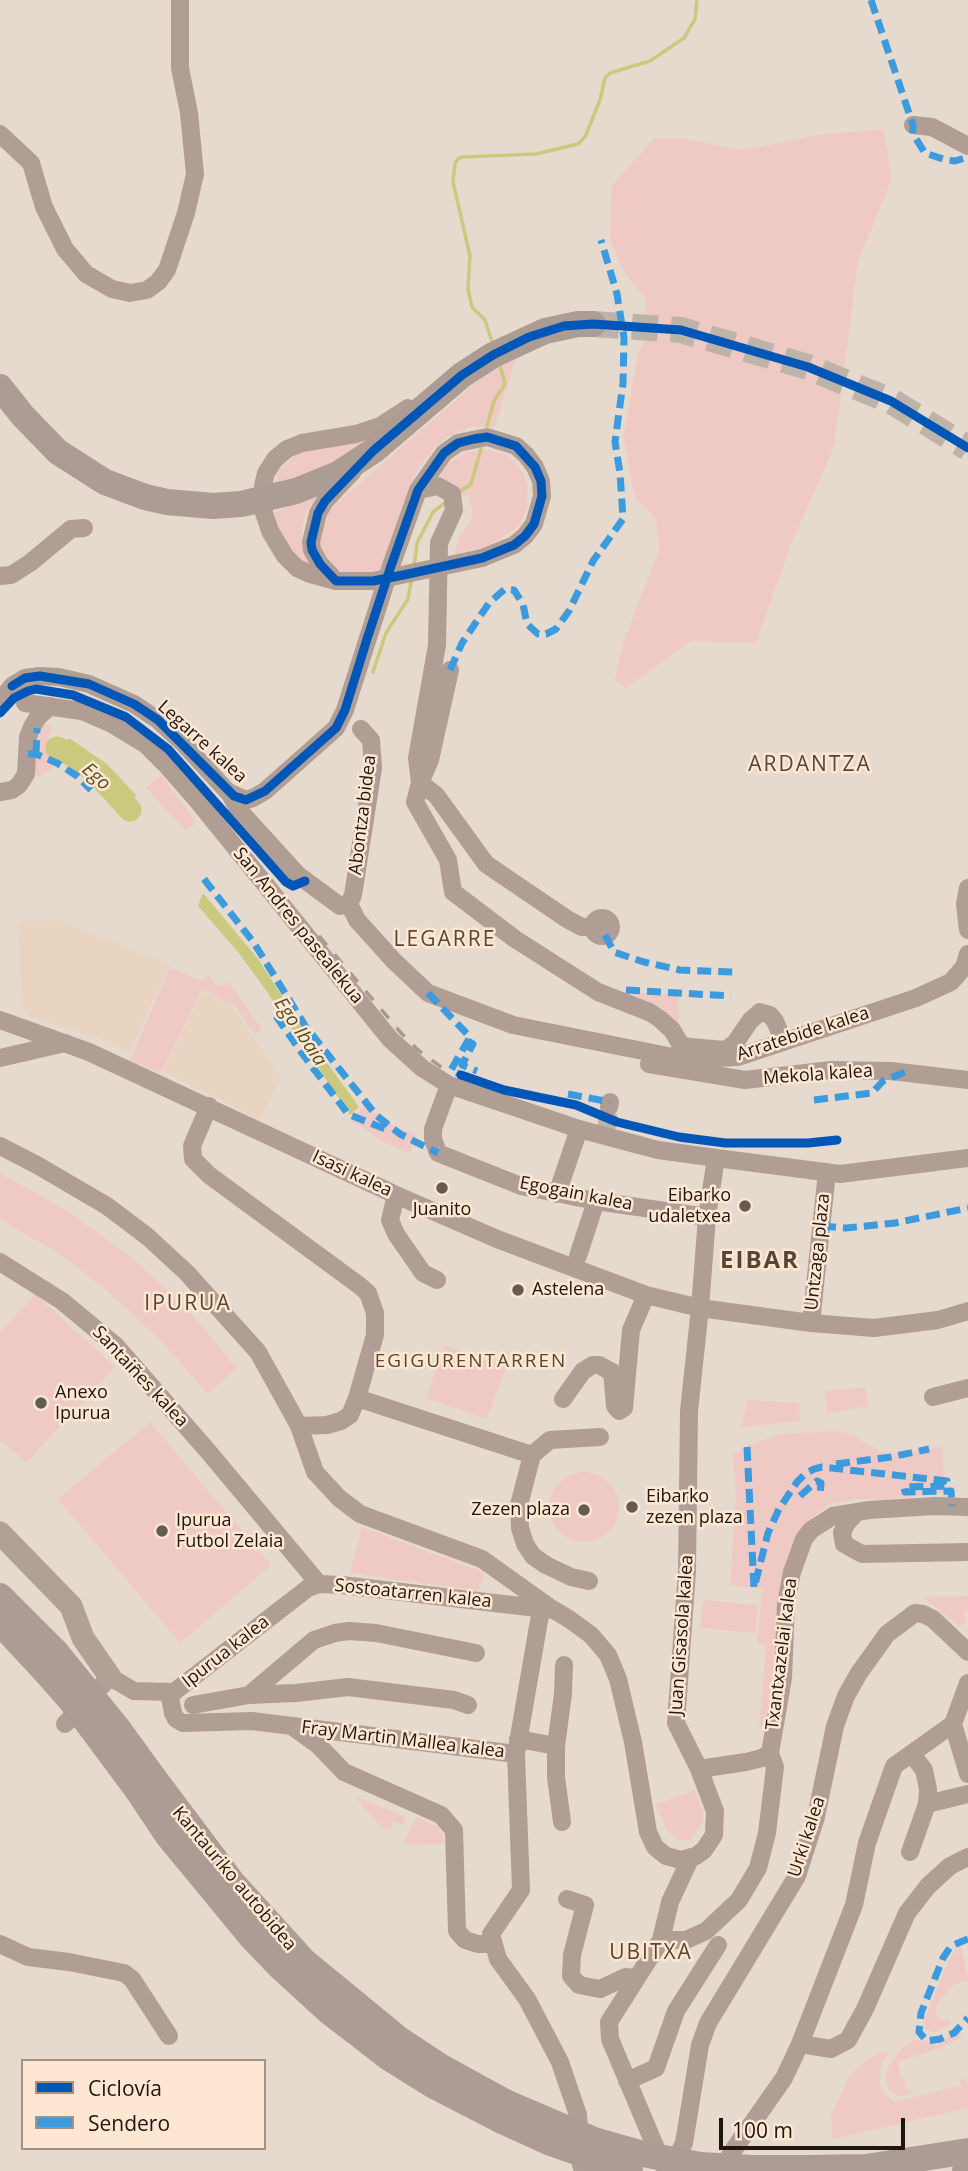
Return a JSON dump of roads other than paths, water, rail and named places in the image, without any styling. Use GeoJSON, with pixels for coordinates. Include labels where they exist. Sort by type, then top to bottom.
{"type":"FeatureCollection","features":[{"type":"Feature","properties":{"kind":"highway"},"geometry":{"type":"LineString","coordinates":[[0,387],[39,434],[58,452],[82,469],[126,491],[167,502],[213,506],[241,504],[279,496],[338,474],[373,451],[462,376],[493,355],[529,337],[564,326],[593,324]]}},
{"type":"Feature","properties":{"kind":"highway","name":"Kantauriko autobidea"},"geometry":{"type":"LineString","coordinates":[[0,1597],[49,1660],[120,1731],[146,1785],[304,1961],[399,2039],[548,2142],[630,2171]]}},
{"type":"Feature","properties":{"kind":"highway","name":"Kantauriko autobidea"},"geometry":{"type":"LineString","coordinates":[[0,1623],[49,1660]]}},
{"type":"Feature","properties":{"kind":"highway","name":"Kantauriko autobidea"},"geometry":{"type":"LineString","coordinates":[[503,2111],[643,2154],[700,2165],[752,2168],[866,2166],[968,2151]]}},
{"type":"Feature","properties":{"kind":"main road"},"geometry":{"type":"LineString","coordinates":[[0,1534],[71,1606],[83,1638],[110,1677]]}},
{"type":"Feature","properties":{"kind":"street"},"geometry":{"type":"LineString","coordinates":[[0,134],[31,163],[44,207],[65,249],[86,274],[112,289],[130,293],[147,290],[158,282],[167,270],[186,214],[195,174],[189,113],[180,68],[180,0]]}},
{"type":"Feature","properties":{"kind":"street"},"geometry":{"type":"LineString","coordinates":[[913,125],[932,127],[968,146]]}},
{"type":"Feature","properties":{"kind":"street"},"geometry":{"type":"LineString","coordinates":[[263,486],[266,473],[275,458],[287,449],[302,443],[356,434],[380,425],[462,376]]}},
{"type":"Feature","properties":{"kind":"street"},"geometry":{"type":"LineString","coordinates":[[253,825],[256,796],[336,728],[345,710],[387,578],[418,490],[429,470],[444,453],[458,443],[487,437],[516,446],[536,467],[541,481],[542,496],[534,524],[525,537],[514,545],[481,558],[373,581],[336,581],[310,574],[285,556],[264,513]]}},
{"type":"Feature","properties":{"kind":"street"},"geometry":{"type":"LineString","coordinates":[[336,581],[322,568],[312,551],[314,525],[325,501],[373,451]]}},
{"type":"Feature","properties":{"kind":"street"},"geometry":{"type":"LineString","coordinates":[[418,490],[438,486],[452,494],[454,510],[439,543],[437,645],[417,758],[420,783],[436,795],[486,864],[567,919],[582,927],[593,928]]}},
{"type":"Feature","properties":{"kind":"street"},"geometry":{"type":"LineString","coordinates":[[0,576],[11,575],[30,564],[71,530],[84,528]]}},
{"type":"Feature","properties":{"kind":"street"},"geometry":{"type":"LineString","coordinates":[[450,670],[430,760],[415,802],[448,860],[453,892],[515,939],[598,992],[660,1019],[672,1030],[681,1045],[725,1049],[735,1043],[750,1021],[760,1012],[770,1015],[775,1021],[783,1041]]}},
{"type":"Feature","properties":{"kind":"street","name":"Legarre kalea"},"geometry":{"type":"LineString","coordinates":[[6,687],[25,678],[59,677],[89,684],[111,693],[158,720],[230,794],[246,800],[256,796]]}},
{"type":"Feature","properties":{"kind":"street"},"geometry":{"type":"LineString","coordinates":[[0,701],[6,687]]}},
{"type":"Feature","properties":{"kind":"street","name":"San Andres pasealekua"},"geometry":{"type":"LineString","coordinates":[[25,703],[44,711],[82,710],[145,744],[197,800],[390,1039],[422,1068],[449,1085],[579,1129],[606,1133],[658,1150],[852,1173],[968,1158]]}},
{"type":"Feature","properties":{"kind":"street"},"geometry":{"type":"LineString","coordinates":[[0,792],[12,790],[26,774],[28,737],[44,711]]}},
{"type":"Feature","properties":{"kind":"street","name":"Abontza bidea"},"geometry":{"type":"LineString","coordinates":[[349,904],[353,895],[373,768],[371,740],[361,729]]}},
{"type":"Feature","properties":{"kind":"street"},"geometry":{"type":"LineString","coordinates":[[230,794],[238,809],[298,875],[340,906],[349,904]]}},
{"type":"Feature","properties":{"kind":"street"},"geometry":{"type":"LineString","coordinates":[[968,888],[965,904],[968,930]]}},
{"type":"Feature","properties":{"kind":"street","name":"Arratebide kalea"},"geometry":{"type":"LineString","coordinates":[[349,904],[357,920],[428,993],[494,1019],[632,1051],[668,1056],[738,1057],[916,998],[951,982],[964,967],[968,954]]}},
{"type":"Feature","properties":{"kind":"street"},"geometry":{"type":"LineString","coordinates":[[0,1058],[11,1047],[15,1031],[3,1018]]}},
{"type":"Feature","properties":{"kind":"street","name":"Isasi kalea"},"geometry":{"type":"LineString","coordinates":[[3,1018],[68,1043],[209,1106],[396,1195],[497,1239],[646,1295],[700,1308]]}},
{"type":"Feature","properties":{"kind":"street"},"geometry":{"type":"LineString","coordinates":[[0,1058],[68,1043]]}},
{"type":"Feature","properties":{"kind":"street","name":"Mekola kalea"},"geometry":{"type":"LineString","coordinates":[[632,1051],[639,1060],[657,1066],[745,1080],[843,1070],[891,1070],[968,1080]]}},
{"type":"Feature","properties":{"kind":"street","name":"Egogain kalea"},"geometry":{"type":"LineString","coordinates":[[449,1085],[433,1129],[438,1153],[521,1186],[596,1201],[706,1217]]}},
{"type":"Feature","properties":{"kind":"street"},"geometry":{"type":"LineString","coordinates":[[209,1106],[192,1146],[193,1158],[209,1175],[368,1293],[372,1303],[377,1325],[350,1415],[327,1425],[299,1426]]}},
{"type":"Feature","properties":{"kind":"street"},"geometry":{"type":"LineString","coordinates":[[557,1194],[579,1129]]}},
{"type":"Feature","properties":{"kind":"street","name":"Sostoatarren kalea"},"geometry":{"type":"LineString","coordinates":[[0,1146],[94,1198],[125,1219],[187,1273],[258,1352],[299,1426],[315,1472],[354,1510],[482,1559],[546,1603],[547,1610]]}},
{"type":"Feature","properties":{"kind":"street"},"geometry":{"type":"LineString","coordinates":[[700,1308],[706,1217],[716,1158]]}},
{"type":"Feature","properties":{"kind":"street","name":"Untzaga plaza"},"geometry":{"type":"LineString","coordinates":[[700,1308],[811,1323],[828,1172]]}},
{"type":"Feature","properties":{"kind":"street"},"geometry":{"type":"LineString","coordinates":[[396,1195],[390,1220],[396,1234],[423,1273],[437,1280]]}},
{"type":"Feature","properties":{"kind":"street"},"geometry":{"type":"LineString","coordinates":[[578,1256],[596,1201]]}},
{"type":"Feature","properties":{"kind":"street","name":"Santaiñes kalea"},"geometry":{"type":"LineString","coordinates":[[0,1262],[62,1301],[116,1346],[319,1584]]}},
{"type":"Feature","properties":{"kind":"street"},"geometry":{"type":"LineString","coordinates":[[563,1399],[583,1371],[593,1365],[599,1365],[612,1372],[615,1406],[619,1411],[624,1408],[631,1330],[646,1295]]}},
{"type":"Feature","properties":{"kind":"street","name":"Juan Gisasola kalea"},"geometry":{"type":"LineString","coordinates":[[670,1902],[691,1857],[710,1843],[715,1826],[715,1811],[699,1769],[676,1723],[687,1584],[689,1412],[700,1308]]}},
{"type":"Feature","properties":{"kind":"street"},"geometry":{"type":"LineString","coordinates":[[811,1323],[874,1328],[938,1320],[968,1311]]}},
{"type":"Feature","properties":{"kind":"street"},"geometry":{"type":"LineString","coordinates":[[933,1396],[968,1388]]}},
{"type":"Feature","properties":{"kind":"street"},"geometry":{"type":"LineString","coordinates":[[357,1398],[532,1455]]}},
{"type":"Feature","properties":{"kind":"street"},"geometry":{"type":"LineString","coordinates":[[589,1581],[571,1577],[533,1556],[525,1544],[520,1528],[519,1505],[532,1455],[550,1440],[600,1437]]}},
{"type":"Feature","properties":{"kind":"street"},"geometry":{"type":"LineString","coordinates":[[811,1530],[833,1516],[935,1506],[968,1507]]}},
{"type":"Feature","properties":{"kind":"street"},"geometry":{"type":"LineString","coordinates":[[846,1546],[842,1533],[856,1513]]}},
{"type":"Feature","properties":{"kind":"street"},"geometry":{"type":"LineString","coordinates":[[811,1530],[866,1556],[905,1552],[968,1552]]}},
{"type":"Feature","properties":{"kind":"street","name":"Txantxazelai kalea"},"geometry":{"type":"LineString","coordinates":[[699,1769],[746,1762],[769,1753],[783,1678],[786,1604],[792,1572],[804,1539],[811,1530]]}},
{"type":"Feature","properties":{"kind":"street","name":"Sostoatarren kalea"},"geometry":{"type":"LineString","coordinates":[[319,1584],[547,1610],[569,1619],[591,1635],[608,1655],[618,1679],[648,1832],[660,1852]]}},
{"type":"Feature","properties":{"kind":"street","name":"Ipurua kalea"},"geometry":{"type":"LineString","coordinates":[[110,1677],[138,1692],[178,1689],[308,1588],[319,1584]]}},
{"type":"Feature","properties":{"kind":"street","name":"Sostoatarren kalea"},"geometry":{"type":"LineString","coordinates":[[507,1605],[514,1594],[515,1584]]}},
{"type":"Feature","properties":{"kind":"street"},"geometry":{"type":"LineString","coordinates":[[547,1610],[517,1746],[521,1890],[491,1934],[498,1959],[527,1999],[560,2062],[578,2115],[581,2165],[584,2171]]}},
{"type":"Feature","properties":{"kind":"street","name":"Urki kalea"},"geometry":{"type":"LineString","coordinates":[[663,2169],[675,2161],[684,2144],[695,2068],[708,2023],[797,1876],[816,1817],[835,1727],[846,1696],[859,1673],[887,1634],[915,1613],[933,1619],[968,1652]]}},
{"type":"Feature","properties":{"kind":"street"},"geometry":{"type":"LineString","coordinates":[[249,1695],[314,1640],[335,1633],[376,1633],[476,1653]]}},
{"type":"Feature","properties":{"kind":"street"},"geometry":{"type":"LineString","coordinates":[[562,1822],[556,1777],[556,1746],[564,1665]]}},
{"type":"Feature","properties":{"kind":"street"},"geometry":{"type":"LineString","coordinates":[[65,1724],[110,1677]]}},
{"type":"Feature","properties":{"kind":"street"},"geometry":{"type":"LineString","coordinates":[[722,2171],[732,2152],[784,2078],[800,2044],[854,1905],[867,1843],[894,1766],[953,1724],[968,1684]]}},
{"type":"Feature","properties":{"kind":"street"},"geometry":{"type":"LineString","coordinates":[[193,1705],[188,1712],[191,1723],[183,1723],[176,1719],[170,1698],[178,1689],[183,1700],[193,1705],[249,1695],[348,1687],[454,1700],[468,1705]]}},
{"type":"Feature","properties":{"kind":"street"},"geometry":{"type":"LineString","coordinates":[[138,1692],[173,1713]]}},
{"type":"Feature","properties":{"kind":"street","name":"Fray Martin Mallea kalea"},"geometry":{"type":"LineString","coordinates":[[191,1723],[252,1721],[517,1746],[556,1746]]}},
{"type":"Feature","properties":{"kind":"street"},"geometry":{"type":"LineString","coordinates":[[953,1724],[968,1774]]}},
{"type":"Feature","properties":{"kind":"street","name":"Fray Martin Mallea kalea"},"geometry":{"type":"LineString","coordinates":[[291,1726],[318,1745],[344,1772],[441,1815],[454,1830],[457,1931],[466,1940],[478,1944],[493,1944]]}},
{"type":"Feature","properties":{"kind":"street"},"geometry":{"type":"LineString","coordinates":[[661,1940],[686,1940],[706,1931],[739,1900],[758,1868],[767,1833],[775,1767],[769,1753]]}},
{"type":"Feature","properties":{"kind":"street"},"geometry":{"type":"LineString","coordinates":[[910,1852],[927,1804],[928,1789],[924,1770],[912,1754]]}},
{"type":"Feature","properties":{"kind":"street"},"geometry":{"type":"LineString","coordinates":[[927,1804],[968,1794]]}},
{"type":"Feature","properties":{"kind":"street"},"geometry":{"type":"LineString","coordinates":[[660,1852],[666,1866],[670,1902],[661,1940],[609,2022],[610,2039],[663,2169]]}},
{"type":"Feature","properties":{"kind":"street"},"geometry":{"type":"LineString","coordinates":[[660,1852],[681,1860],[691,1857]]}},
{"type":"Feature","properties":{"kind":"street"},"geometry":{"type":"LineString","coordinates":[[800,2044],[831,2049],[848,2040],[865,2009],[906,1913],[928,1886],[950,1866],[968,1857]]}},
{"type":"Feature","properties":{"kind":"street"},"geometry":{"type":"LineString","coordinates":[[567,1899],[585,1905],[572,1955],[571,1976],[579,1985],[600,1989],[626,1977],[637,1978]]}},
{"type":"Feature","properties":{"kind":"street"},"geometry":{"type":"LineString","coordinates":[[0,1944],[28,1957],[124,1973],[132,1979],[169,2036]]}},
{"type":"Feature","properties":{"kind":"street"},"geometry":{"type":"LineString","coordinates":[[627,2081],[656,2068],[676,2011],[718,1945]]}},
{"type":"Feature","properties":{"kind":"water"},"geometry":{"type":"Polygon","coordinates":[[[69,738],[107,764],[136,795],[127,816],[103,785],[60,754],[69,738]]]}},
{"type":"Feature","properties":{"kind":"water","name":"Ego Ibaia"},"geometry":{"type":"Polygon","coordinates":[[[203,893],[258,959],[307,1035],[359,1107],[350,1115],[263,986],[198,906],[203,893]]]}},
{"type":"Feature","properties":{"kind":"waterway"},"geometry":{"type":"LineString","coordinates":[[492,342],[485,320],[472,307],[468,289],[470,256],[453,182],[455,163],[463,157],[536,154],[578,144],[585,137],[600,100],[605,78],[610,73],[650,61],[684,38],[695,19],[697,0]]}},
{"type":"Feature","properties":{"kind":"waterway"},"geometry":{"type":"LineString","coordinates":[[487,426],[494,401],[505,384],[500,365]]}},
{"type":"Feature","properties":{"kind":"waterway"},"geometry":{"type":"LineString","coordinates":[[458,493],[471,484],[481,449]]}},
{"type":"Feature","properties":{"kind":"waterway"},"geometry":{"type":"LineString","coordinates":[[414,566],[417,543],[433,512],[446,502]]}},
{"type":"Feature","properties":{"kind":"waterway"},"geometry":{"type":"LineString","coordinates":[[373,672],[386,633],[408,599],[412,577]]}},
{"type":"Feature","properties":{"kind":"waterway","name":"Ego"},"geometry":{"type":"LineString","coordinates":[[57,748],[74,756],[96,773],[130,810]]}},
{"type":"Feature","properties":{"kind":"tunnel"},"geometry":{"type":"LineString","coordinates":[[593,324],[681,330],[808,367],[891,401],[968,448]]}},
{"type":"Feature","properties":{"kind":"tunnel"},"geometry":{"type":"LineString","coordinates":[[606,1131],[609,1107]]}},
{"type":"Feature","properties":{"kind":"railway"},"geometry":{"type":"LineString","coordinates":[[319,936],[402,1034],[445,1070]]}},
{"type":"Feature","properties":{"kind":"place","name":"Juanito"},"geometry":{"type":"Point","coordinates":[442,1188]}},
{"type":"Feature","properties":{"kind":"place","name":"Eibarko udaletxea"},"geometry":{"type":"Point","coordinates":[745,1206]}},
{"type":"Feature","properties":{"kind":"place","name":"Astelena"},"geometry":{"type":"Point","coordinates":[518,1290]}},
{"type":"Feature","properties":{"kind":"place","name":"Anexo Ipurua"},"geometry":{"type":"Point","coordinates":[41,1403]}},
{"type":"Feature","properties":{"kind":"place","name":"Eibarko zezen plaza"},"geometry":{"type":"Point","coordinates":[632,1507]}},
{"type":"Feature","properties":{"kind":"place","name":"Zezen plaza"},"geometry":{"type":"Point","coordinates":[584,1510]}},
{"type":"Feature","properties":{"kind":"place","name":"Ipurua Futbol Zelaia"},"geometry":{"type":"Point","coordinates":[162,1531]}},
{"type":"Feature","properties":{"kind":"district","name":"ARDANTZA"},"geometry":{"type":"Point","coordinates":[810,765]}},
{"type":"Feature","properties":{"kind":"district","name":"LEGARRE"},"geometry":{"type":"Point","coordinates":[445,940]}},
{"type":"Feature","properties":{"kind":"district","name":"EIBAR"},"geometry":{"type":"Point","coordinates":[760,1261]}},
{"type":"Feature","properties":{"kind":"district","name":"IPURUA"},"geometry":{"type":"Point","coordinates":[188,1304]}},
{"type":"Feature","properties":{"kind":"district","name":"EGIGURENTARREN"},"geometry":{"type":"Point","coordinates":[471,1362]}},
{"type":"Feature","properties":{"kind":"district","name":"UBITXA"},"geometry":{"type":"Point","coordinates":[651,1953]}}]}
